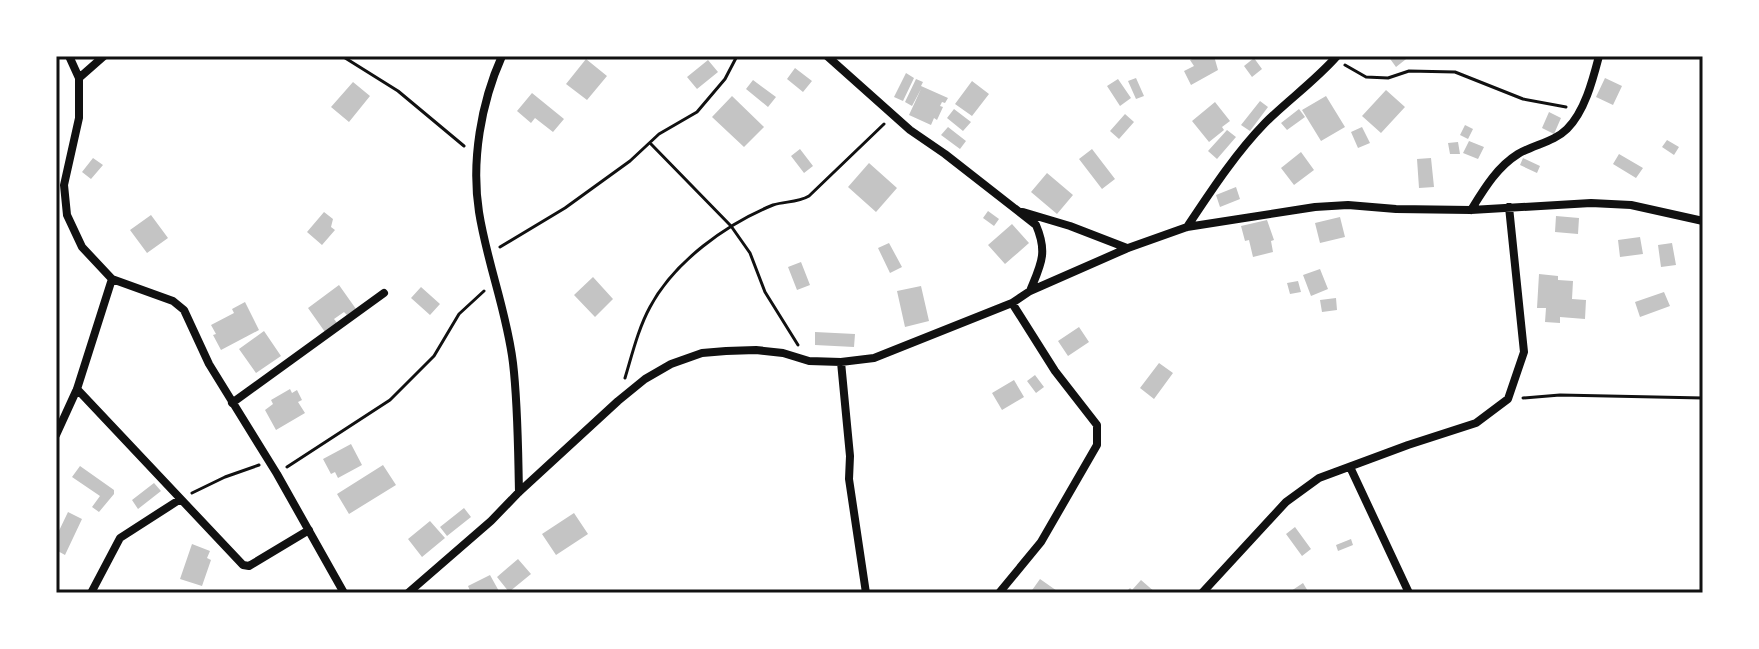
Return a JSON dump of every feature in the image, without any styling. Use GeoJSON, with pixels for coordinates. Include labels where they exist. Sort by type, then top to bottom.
{"type":"FeatureCollection","features":[{"type":"Feature","properties":{"kind":"street"},"geometry":{"type":"LineString","coordinates":[[69,56],[79,78],[79,118],[64,185],[67,215],[82,247],[112,279],[179,305],[232,403],[270,461],[344,593]]}},
{"type":"Feature","properties":{"kind":"street"},"geometry":{"type":"LineString","coordinates":[[79,78],[104,56]]}},
{"type":"Feature","properties":{"kind":"street"},"geometry":{"type":"LineString","coordinates":[[502,56],[492,77],[483,117],[478,159],[478,202],[513,361],[519,492]]}},
{"type":"Feature","properties":{"kind":"street"},"geometry":{"type":"LineString","coordinates":[[827,56],[893,116],[1036,225],[1042,238],[1044,256],[1030,291]]}},
{"type":"Feature","properties":{"kind":"street"},"geometry":{"type":"LineString","coordinates":[[1471,210],[1502,166],[1535,145],[1556,139],[1570,127],[1582,106],[1599,56]]}},
{"type":"Feature","properties":{"kind":"street"},"geometry":{"type":"LineString","coordinates":[[1187,227],[1223,174],[1265,123],[1336,57]]}},
{"type":"Feature","properties":{"kind":"street"},"geometry":{"type":"LineString","coordinates":[[408,593],[491,521],[618,401],[645,379],[671,364],[702,353],[756,350],[783,353],[809,361],[841,362],[874,358],[1012,303],[1030,291],[1128,248],[1187,227],[1315,207],[1348,205],[1471,210],[1591,203],[1631,205],[1703,221]]}},
{"type":"Feature","properties":{"kind":"street"},"geometry":{"type":"LineString","coordinates":[[1202,593],[1286,502],[1319,478],[1476,423],[1508,399],[1524,352],[1509,207]]}},
{"type":"Feature","properties":{"kind":"street"},"geometry":{"type":"LineString","coordinates":[[1022,212],[1128,248]]}},
{"type":"Feature","properties":{"kind":"street"},"geometry":{"type":"LineString","coordinates":[[56,435],[77,389],[112,279]]}},
{"type":"Feature","properties":{"kind":"street"},"geometry":{"type":"LineString","coordinates":[[232,403],[384,293]]}},
{"type":"Feature","properties":{"kind":"street"},"geometry":{"type":"LineString","coordinates":[[999,593],[1041,542],[1097,445],[1097,425],[1055,371],[1012,303]]}},
{"type":"Feature","properties":{"kind":"street"},"geometry":{"type":"LineString","coordinates":[[841,362],[850,456],[849,479],[866,593]]}},
{"type":"Feature","properties":{"kind":"street"},"geometry":{"type":"LineString","coordinates":[[77,389],[243,565],[249,566],[309,530]]}},
{"type":"Feature","properties":{"kind":"street"},"geometry":{"type":"LineString","coordinates":[[1350,467],[1409,593]]}},
{"type":"Feature","properties":{"kind":"street"},"geometry":{"type":"LineString","coordinates":[[91,593],[120,538],[179,500]]}},
{"type":"Feature","properties":{"kind":"path"},"geometry":{"type":"LineString","coordinates":[[342,56],[427,114],[478,159]]}},
{"type":"Feature","properties":{"kind":"path"},"geometry":{"type":"LineString","coordinates":[[490,253],[565,208],[651,144],[671,125],[697,112],[725,79],[737,56]]}},
{"type":"Feature","properties":{"kind":"path"},"geometry":{"type":"LineString","coordinates":[[1336,57],[1366,77],[1388,78],[1409,71],[1455,72],[1523,99],[1562,107],[1582,106]]}},
{"type":"Feature","properties":{"kind":"path"},"geometry":{"type":"LineString","coordinates":[[618,401],[649,308],[671,278],[700,249],[731,226],[776,204],[796,203],[809,196],[893,116]]}},
{"type":"Feature","properties":{"kind":"path"},"geometry":{"type":"LineString","coordinates":[[651,144],[731,226],[750,253],[765,292],[781,321],[809,361]]}},
{"type":"Feature","properties":{"kind":"path"},"geometry":{"type":"LineString","coordinates":[[277,474],[390,400],[434,356],[459,314],[496,281]]}},
{"type":"Feature","properties":{"kind":"path"},"geometry":{"type":"LineString","coordinates":[[1508,399],[1560,395],[1703,398]]}},
{"type":"Feature","properties":{"kind":"path"},"geometry":{"type":"LineString","coordinates":[[179,500],[225,477],[270,461]]}},
{"type":"Feature","properties":{"kind":"building"},"geometry":{"type":"Polygon","coordinates":[[[1198,56],[1214,56],[1218,70],[1191,85],[1184,71],[1194,66],[1190,60],[1198,56]]]}},
{"type":"Feature","properties":{"kind":"building"},"geometry":{"type":"Polygon","coordinates":[[[1388,56],[1410,56],[1396,67],[1388,56]]]}},
{"type":"Feature","properties":{"kind":"building"},"geometry":{"type":"Polygon","coordinates":[[[1254,58],[1262,69],[1252,77],[1244,66],[1254,58]]]}},
{"type":"Feature","properties":{"kind":"building"},"geometry":{"type":"Polygon","coordinates":[[[586,59],[607,76],[587,100],[566,84],[586,59]]]}},
{"type":"Feature","properties":{"kind":"building"},"geometry":{"type":"Polygon","coordinates":[[[708,60],[718,72],[697,89],[687,77],[708,60]]]}},
{"type":"Feature","properties":{"kind":"building"},"geometry":{"type":"Polygon","coordinates":[[[795,68],[812,81],[803,92],[787,79],[795,68]]]}},
{"type":"Feature","properties":{"kind":"building"},"geometry":{"type":"Polygon","coordinates":[[[906,73],[914,78],[903,101],[894,97],[906,73]]]}},
{"type":"Feature","properties":{"kind":"building"},"geometry":{"type":"Polygon","coordinates":[[[1136,78],[1144,96],[1136,99],[1128,81],[1136,78]]]}},
{"type":"Feature","properties":{"kind":"building"},"geometry":{"type":"Polygon","coordinates":[[[1605,78],[1622,86],[1613,105],[1596,97],[1605,78]]]}},
{"type":"Feature","properties":{"kind":"building"},"geometry":{"type":"Polygon","coordinates":[[[916,79],[923,82],[921,86],[948,98],[945,103],[942,102],[937,120],[934,118],[931,125],[909,115],[921,89],[912,106],[905,102],[916,79]]]}},
{"type":"Feature","properties":{"kind":"building"},"geometry":{"type":"Polygon","coordinates":[[[1118,79],[1131,98],[1120,106],[1107,86],[1118,79]]]}},
{"type":"Feature","properties":{"kind":"building"},"geometry":{"type":"Polygon","coordinates":[[[753,80],[776,97],[768,107],[746,89],[753,80]]]}},
{"type":"Feature","properties":{"kind":"building"},"geometry":{"type":"Polygon","coordinates":[[[972,81],[989,94],[972,116],[955,104],[972,81]]]}},
{"type":"Feature","properties":{"kind":"building"},"geometry":{"type":"Polygon","coordinates":[[[353,82],[370,96],[349,122],[331,107],[353,82]]]}},
{"type":"Feature","properties":{"kind":"building"},"geometry":{"type":"Polygon","coordinates":[[[1386,90],[1405,107],[1381,133],[1362,116],[1386,90]]]}},
{"type":"Feature","properties":{"kind":"building"},"geometry":{"type":"Polygon","coordinates":[[[532,93],[564,119],[553,132],[535,118],[531,123],[517,111],[532,93]]]}},
{"type":"Feature","properties":{"kind":"building"},"geometry":{"type":"Polygon","coordinates":[[[732,96],[764,127],[744,147],[712,117],[732,96]]]}},
{"type":"Feature","properties":{"kind":"building"},"geometry":{"type":"Polygon","coordinates":[[[1326,96],[1345,127],[1321,141],[1302,110],[1326,96]]]}},
{"type":"Feature","properties":{"kind":"building"},"geometry":{"type":"Polygon","coordinates":[[[1260,101],[1268,107],[1250,131],[1241,125],[1260,101]]]}},
{"type":"Feature","properties":{"kind":"building"},"geometry":{"type":"Polygon","coordinates":[[[1215,102],[1230,121],[1209,142],[1192,121],[1215,102]]]}},
{"type":"Feature","properties":{"kind":"building"},"geometry":{"type":"Polygon","coordinates":[[[954,109],[971,122],[963,131],[947,118],[954,109]]]}},
{"type":"Feature","properties":{"kind":"building"},"geometry":{"type":"Polygon","coordinates":[[[1299,109],[1305,117],[1287,130],[1281,123],[1299,109]]]}},
{"type":"Feature","properties":{"kind":"building"},"geometry":{"type":"Polygon","coordinates":[[[1549,112],[1561,118],[1554,134],[1542,128],[1549,112]]]}},
{"type":"Feature","properties":{"kind":"building"},"geometry":{"type":"Polygon","coordinates":[[[1125,114],[1134,122],[1119,139],[1110,131],[1125,114]]]}},
{"type":"Feature","properties":{"kind":"building"},"geometry":{"type":"Polygon","coordinates":[[[1465,125],[1473,129],[1468,139],[1460,135],[1465,125]]]}},
{"type":"Feature","properties":{"kind":"building"},"geometry":{"type":"Polygon","coordinates":[[[948,127],[966,141],[960,149],[941,135],[948,127]]]}},
{"type":"Feature","properties":{"kind":"building"},"geometry":{"type":"Polygon","coordinates":[[[1362,127],[1370,143],[1358,148],[1351,132],[1362,127]]]}},
{"type":"Feature","properties":{"kind":"building"},"geometry":{"type":"Polygon","coordinates":[[[1227,130],[1236,137],[1217,159],[1208,151],[1227,130]]]}},
{"type":"Feature","properties":{"kind":"building"},"geometry":{"type":"Polygon","coordinates":[[[1667,140],[1679,147],[1674,155],[1662,147],[1667,140]]]}},
{"type":"Feature","properties":{"kind":"building"},"geometry":{"type":"Polygon","coordinates":[[[1469,141],[1484,147],[1478,159],[1463,153],[1469,141]]]}},
{"type":"Feature","properties":{"kind":"building"},"geometry":{"type":"Polygon","coordinates":[[[1458,142],[1460,154],[1450,154],[1448,143],[1458,142]]]}},
{"type":"Feature","properties":{"kind":"building"},"geometry":{"type":"Polygon","coordinates":[[[800,149],[813,166],[804,173],[791,156],[800,149]]]}},
{"type":"Feature","properties":{"kind":"building"},"geometry":{"type":"Polygon","coordinates":[[[1092,149],[1115,179],[1102,189],[1079,159],[1092,149]]]}},
{"type":"Feature","properties":{"kind":"building"},"geometry":{"type":"Polygon","coordinates":[[[1301,152],[1314,170],[1294,185],[1281,168],[1301,152]]]}},
{"type":"Feature","properties":{"kind":"building"},"geometry":{"type":"Polygon","coordinates":[[[1619,154],[1643,168],[1636,178],[1613,164],[1619,154]]]}},
{"type":"Feature","properties":{"kind":"building"},"geometry":{"type":"Polygon","coordinates":[[[93,158],[103,165],[91,179],[82,172],[93,158]]]}},
{"type":"Feature","properties":{"kind":"building"},"geometry":{"type":"Polygon","coordinates":[[[1431,158],[1434,187],[1419,188],[1417,159],[1431,158]]]}},
{"type":"Feature","properties":{"kind":"building"},"geometry":{"type":"Polygon","coordinates":[[[1523,158],[1540,166],[1537,173],[1520,165],[1523,158]]]}},
{"type":"Feature","properties":{"kind":"building"},"geometry":{"type":"Polygon","coordinates":[[[869,163],[897,188],[876,212],[848,187],[869,163]]]}},
{"type":"Feature","properties":{"kind":"building"},"geometry":{"type":"Polygon","coordinates":[[[1047,173],[1073,195],[1057,214],[1031,192],[1047,173]]]}},
{"type":"Feature","properties":{"kind":"building"},"geometry":{"type":"Polygon","coordinates":[[[1236,187],[1240,199],[1220,207],[1216,195],[1236,187]]]}},
{"type":"Feature","properties":{"kind":"building"},"geometry":{"type":"Polygon","coordinates":[[[988,211],[999,219],[994,226],[983,218],[988,211]]]}},
{"type":"Feature","properties":{"kind":"building"},"geometry":{"type":"Polygon","coordinates":[[[324,212],[333,219],[331,227],[335,230],[322,245],[307,232],[324,212]]]}},
{"type":"Feature","properties":{"kind":"building"},"geometry":{"type":"Polygon","coordinates":[[[151,215],[168,238],[147,253],[130,230],[151,215]]]}},
{"type":"Feature","properties":{"kind":"building"},"geometry":{"type":"Polygon","coordinates":[[[1556,216],[1579,218],[1578,234],[1555,232],[1556,216]]]}},
{"type":"Feature","properties":{"kind":"building"},"geometry":{"type":"Polygon","coordinates":[[[1340,217],[1345,237],[1320,243],[1315,223],[1340,217]]]}},
{"type":"Feature","properties":{"kind":"building"},"geometry":{"type":"Polygon","coordinates":[[[1267,220],[1274,240],[1271,241],[1273,252],[1253,257],[1249,240],[1245,241],[1241,226],[1267,220]]]}},
{"type":"Feature","properties":{"kind":"building"},"geometry":{"type":"Polygon","coordinates":[[[1012,224],[1029,243],[1005,264],[988,245],[1012,224]]]}},
{"type":"Feature","properties":{"kind":"building"},"geometry":{"type":"Polygon","coordinates":[[[1640,237],[1643,254],[1620,257],[1618,240],[1640,237]]]}},
{"type":"Feature","properties":{"kind":"building"},"geometry":{"type":"Polygon","coordinates":[[[889,243],[902,267],[890,273],[878,248],[889,243]]]}},
{"type":"Feature","properties":{"kind":"building"},"geometry":{"type":"Polygon","coordinates":[[[1672,243],[1676,265],[1661,267],[1658,245],[1672,243]]]}},
{"type":"Feature","properties":{"kind":"building"},"geometry":{"type":"Polygon","coordinates":[[[801,262],[810,285],[797,290],[788,267],[801,262]]]}},
{"type":"Feature","properties":{"kind":"building"},"geometry":{"type":"Polygon","coordinates":[[[1320,269],[1328,289],[1311,296],[1303,275],[1320,269]]]}},
{"type":"Feature","properties":{"kind":"building"},"geometry":{"type":"Polygon","coordinates":[[[1539,274],[1573,281],[1572,299],[1586,300],[1585,319],[1560,317],[1560,323],[1545,322],[1546,308],[1537,308],[1539,274]]]}},
{"type":"Feature","properties":{"kind":"building"},"geometry":{"type":"Polygon","coordinates":[[[593,277],[613,299],[595,317],[574,295],[593,277]]]}},
{"type":"Feature","properties":{"kind":"building"},"geometry":{"type":"Polygon","coordinates":[[[1298,281],[1301,292],[1290,294],[1287,283],[1298,281]]]}},
{"type":"Feature","properties":{"kind":"building"},"geometry":{"type":"Polygon","coordinates":[[[339,285],[356,309],[334,319],[337,323],[325,332],[308,308],[339,285]]]}},
{"type":"Feature","properties":{"kind":"building"},"geometry":{"type":"Polygon","coordinates":[[[921,286],[929,321],[905,327],[897,291],[921,286]]]}},
{"type":"Feature","properties":{"kind":"building"},"geometry":{"type":"Polygon","coordinates":[[[421,287],[440,304],[430,315],[411,298],[421,287]]]}},
{"type":"Feature","properties":{"kind":"building"},"geometry":{"type":"Polygon","coordinates":[[[1664,292],[1670,306],[1640,317],[1635,302],[1664,292]]]}},
{"type":"Feature","properties":{"kind":"building"},"geometry":{"type":"Polygon","coordinates":[[[1336,298],[1337,310],[1322,312],[1320,300],[1336,298]]]}},
{"type":"Feature","properties":{"kind":"building"},"geometry":{"type":"Polygon","coordinates":[[[245,302],[259,330],[221,350],[211,325],[234,313],[232,309],[245,302]]]}},
{"type":"Feature","properties":{"kind":"building"},"geometry":{"type":"Polygon","coordinates":[[[1079,327],[1089,342],[1068,356],[1058,341],[1079,327]]]}},
{"type":"Feature","properties":{"kind":"building"},"geometry":{"type":"Polygon","coordinates":[[[264,331],[281,356],[256,373],[239,349],[264,331]]]}},
{"type":"Feature","properties":{"kind":"building"},"geometry":{"type":"Polygon","coordinates":[[[815,332],[855,334],[854,347],[815,345],[815,332]]]}},
{"type":"Feature","properties":{"kind":"building"},"geometry":{"type":"Polygon","coordinates":[[[1159,363],[1173,373],[1154,399],[1140,388],[1159,363]]]}},
{"type":"Feature","properties":{"kind":"building"},"geometry":{"type":"Polygon","coordinates":[[[1035,375],[1044,387],[1036,393],[1027,381],[1035,375]]]}},
{"type":"Feature","properties":{"kind":"building"},"geometry":{"type":"Polygon","coordinates":[[[1014,380],[1024,397],[1002,410],[992,393],[1014,380]]]}},
{"type":"Feature","properties":{"kind":"building"},"geometry":{"type":"Polygon","coordinates":[[[290,389],[292,393],[297,390],[302,400],[298,402],[305,413],[276,430],[265,410],[273,404],[271,400],[290,389]]]}},
{"type":"Feature","properties":{"kind":"building"},"geometry":{"type":"Polygon","coordinates":[[[351,444],[362,465],[338,478],[335,472],[331,474],[323,459],[351,444]]]}},
{"type":"Feature","properties":{"kind":"building"},"geometry":{"type":"Polygon","coordinates":[[[383,465],[396,485],[349,514],[337,494],[383,465]]]}},
{"type":"Feature","properties":{"kind":"building"},"geometry":{"type":"Polygon","coordinates":[[[80,466],[114,490],[99,512],[92,507],[100,496],[72,477],[80,466]]]}},
{"type":"Feature","properties":{"kind":"building"},"geometry":{"type":"Polygon","coordinates":[[[154,483],[161,491],[138,509],[132,500],[154,483]]]}},
{"type":"Feature","properties":{"kind":"building"},"geometry":{"type":"Polygon","coordinates":[[[464,508],[471,517],[447,536],[440,527],[464,508]]]}},
{"type":"Feature","properties":{"kind":"building"},"geometry":{"type":"Polygon","coordinates":[[[68,512],[82,519],[65,555],[56,550],[56,537],[68,512]]]}},
{"type":"Feature","properties":{"kind":"building"},"geometry":{"type":"Polygon","coordinates":[[[574,513],[588,534],[556,555],[542,534],[574,513]]]}},
{"type":"Feature","properties":{"kind":"building"},"geometry":{"type":"Polygon","coordinates":[[[430,521],[445,538],[422,557],[408,539],[430,521]]]}},
{"type":"Feature","properties":{"kind":"building"},"geometry":{"type":"Polygon","coordinates":[[[1295,527],[1311,549],[1302,556],[1286,534],[1295,527]]]}},
{"type":"Feature","properties":{"kind":"building"},"geometry":{"type":"Polygon","coordinates":[[[1351,539],[1353,545],[1338,551],[1336,545],[1351,539]]]}},
{"type":"Feature","properties":{"kind":"building"},"geometry":{"type":"Polygon","coordinates":[[[192,544],[210,551],[207,558],[211,560],[202,586],[180,579],[192,544]]]}},
{"type":"Feature","properties":{"kind":"building"},"geometry":{"type":"Polygon","coordinates":[[[518,559],[531,574],[509,592],[497,577],[518,559]]]}},
{"type":"Feature","properties":{"kind":"building"},"geometry":{"type":"Polygon","coordinates":[[[490,575],[500,593],[471,593],[468,586],[490,575]]]}},
{"type":"Feature","properties":{"kind":"building"},"geometry":{"type":"Polygon","coordinates":[[[1040,579],[1060,593],[1030,593],[1040,579]]]}},
{"type":"Feature","properties":{"kind":"building"},"geometry":{"type":"Polygon","coordinates":[[[1141,580],[1156,593],[1125,593],[1130,588],[1132,590],[1141,580]]]}},
{"type":"Feature","properties":{"kind":"building"},"geometry":{"type":"Polygon","coordinates":[[[1303,583],[1309,593],[1288,593],[1303,583]]]}}]}
